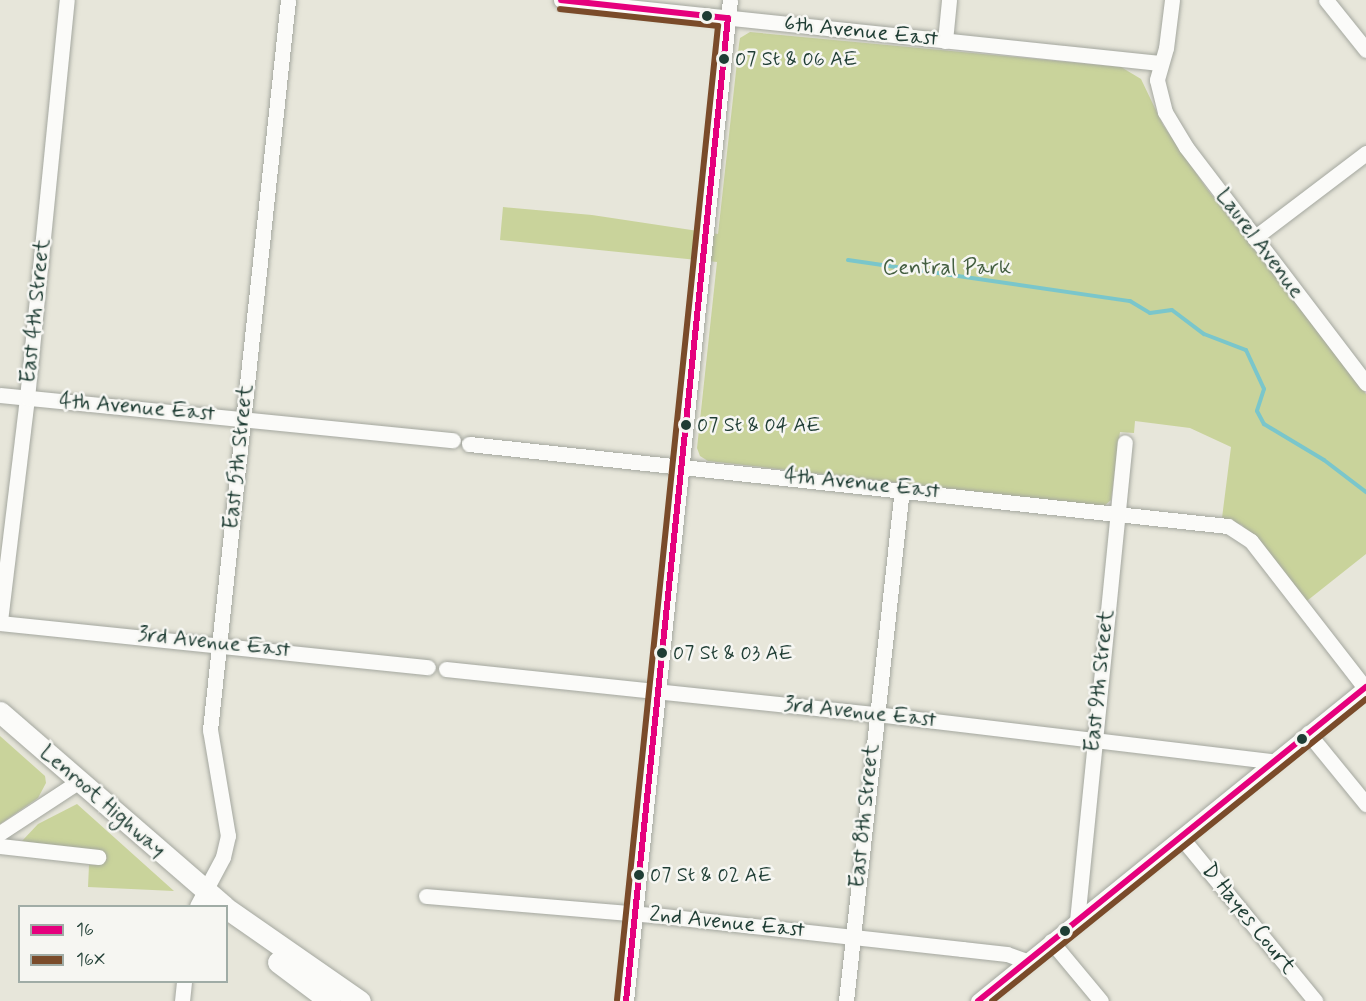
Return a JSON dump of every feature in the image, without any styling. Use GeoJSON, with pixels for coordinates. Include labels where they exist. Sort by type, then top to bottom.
{"type":"FeatureCollection","features":[{"type":"Feature","properties":{"kind":"highway","name":"Lenroot Highway"},"geometry":{"type":"LineString","coordinates":[[0,712],[207,902]]}},
{"type":"Feature","properties":{"kind":"highway","name":"Lenroot Highway"},"geometry":{"type":"LineString","coordinates":[[228,909],[360,1001]]}},
{"type":"Feature","properties":{"kind":"highway"},"geometry":{"type":"LineString","coordinates":[[228,917],[261,949],[330,1001]]}},
{"type":"Feature","properties":{"kind":"street","name":"East 4th Street"},"geometry":{"type":"LineString","coordinates":[[0,622],[27,398],[68,0]]}},
{"type":"Feature","properties":{"kind":"street","name":"East 5th Street"},"geometry":{"type":"LineString","coordinates":[[207,902],[228,836],[210,730],[288,0]]}},
{"type":"Feature","properties":{"kind":"street","name":"6th Avenue East"},"geometry":{"type":"LineString","coordinates":[[561,0],[1160,63]]}},
{"type":"Feature","properties":{"kind":"street"},"geometry":{"type":"LineString","coordinates":[[626,1001],[730,0]]}},
{"type":"Feature","properties":{"kind":"street"},"geometry":{"type":"LineString","coordinates":[[945,41],[949,0]]}},
{"type":"Feature","properties":{"kind":"street"},"geometry":{"type":"LineString","coordinates":[[1160,63],[1168,42],[1172,0]]}},
{"type":"Feature","properties":{"kind":"street"},"geometry":{"type":"LineString","coordinates":[[1326,0],[1366,50]]}},
{"type":"Feature","properties":{"kind":"street","name":"Laurel Avenue"},"geometry":{"type":"LineString","coordinates":[[1160,63],[1157,80],[1160,100],[1186,147],[1366,383]]}},
{"type":"Feature","properties":{"kind":"street"},"geometry":{"type":"LineString","coordinates":[[1254,238],[1366,153]]}},
{"type":"Feature","properties":{"kind":"street","name":"4th Avenue East"},"geometry":{"type":"LineString","coordinates":[[0,395],[453,440]]}},
{"type":"Feature","properties":{"kind":"street","name":"East 9th Street"},"geometry":{"type":"LineString","coordinates":[[1077,921],[1125,442]]}},
{"type":"Feature","properties":{"kind":"street","name":"4th Avenue East"},"geometry":{"type":"LineString","coordinates":[[469,444],[1219,524],[1240,531],[1251,541],[1365,688]]}},
{"type":"Feature","properties":{"kind":"street","name":"East 8th Street"},"geometry":{"type":"LineString","coordinates":[[846,1001],[902,489]]}},
{"type":"Feature","properties":{"kind":"street","name":"3rd Avenue East"},"geometry":{"type":"LineString","coordinates":[[0,622],[428,667]]}},
{"type":"Feature","properties":{"kind":"street","name":"3rd Avenue East"},"geometry":{"type":"LineString","coordinates":[[446,669],[876,714],[1273,761]]}},
{"type":"Feature","properties":{"kind":"street"},"geometry":{"type":"LineString","coordinates":[[978,1001],[1365,688]]}},
{"type":"Feature","properties":{"kind":"street"},"geometry":{"type":"LineString","coordinates":[[1308,733],[1366,804]]}},
{"type":"Feature","properties":{"kind":"street"},"geometry":{"type":"LineString","coordinates":[[0,833],[78,782]]}},
{"type":"Feature","properties":{"kind":"street","name":"D Hayes Court"},"geometry":{"type":"LineString","coordinates":[[1181,837],[1315,1001]]}},
{"type":"Feature","properties":{"kind":"street"},"geometry":{"type":"LineString","coordinates":[[0,846],[98,857]]}},
{"type":"Feature","properties":{"kind":"street","name":"2nd Avenue East"},"geometry":{"type":"LineString","coordinates":[[426,896],[634,913],[1007,954],[1026,961]]}},
{"type":"Feature","properties":{"kind":"street"},"geometry":{"type":"LineString","coordinates":[[1051,941],[1101,1001]]}},
{"type":"Feature","properties":{"kind":"street"},"geometry":{"type":"LineString","coordinates":[[182,1001],[184,983]]}},
{"type":"Feature","properties":{"kind":"green space","name":"Central Park"},"geometry":{"type":"Polygon","coordinates":[[[750,32],[1121,67],[1141,79],[1163,125],[1207,189],[1366,394],[1366,554],[1303,604],[1242,525],[1222,518],[1231,447],[1190,428],[1135,421],[1134,433],[1120,432],[1111,500],[1104,506],[708,461],[700,456],[697,448],[717,262],[500,240],[503,207],[592,215],[718,234],[739,44],[740,38],[750,32]]]}},
{"type":"Feature","properties":{"kind":"green space"},"geometry":{"type":"Polygon","coordinates":[[[0,736],[45,776],[46,783],[38,798],[0,824],[0,736]]]}},
{"type":"Feature","properties":{"kind":"green space"},"geometry":{"type":"Polygon","coordinates":[[[77,804],[174,891],[88,887],[89,865],[100,865],[101,853],[22,841],[38,824],[77,804]]]}},
{"type":"Feature","properties":{"kind":"waterway"},"geometry":{"type":"LineString","coordinates":[[848,260],[1130,301],[1150,313],[1172,310],[1204,334],[1246,350],[1264,389],[1257,411],[1264,424],[1324,460],[1366,492]]}},
{"type":"Feature","properties":{"kind":"transit line","name":"16"},"geometry":{"type":"LineString","coordinates":[[561,0],[728,18]]}},
{"type":"Feature","properties":{"kind":"transit line","name":"16X"},"geometry":{"type":"LineString","coordinates":[[560,9],[718,26],[617,1000]]}},
{"type":"Feature","properties":{"kind":"transit line","name":"16"},"geometry":{"type":"LineString","coordinates":[[626,1001],[728,18]]}},
{"type":"Feature","properties":{"kind":"transit line","name":"16"},"geometry":{"type":"LineString","coordinates":[[978,1001],[1366,687]]}},
{"type":"Feature","properties":{"kind":"transit line","name":"16X"},"geometry":{"type":"LineString","coordinates":[[992,1001],[1366,699]]}},
{"type":"Feature","properties":{"kind":"place","name":"07 St & 06 AE"},"geometry":{"type":"Point","coordinates":[724,59]}},
{"type":"Feature","properties":{"kind":"place","name":"07 St & 04 AE"},"geometry":{"type":"Point","coordinates":[686,425]}},
{"type":"Feature","properties":{"kind":"place","name":"07 St & 03 AE"},"geometry":{"type":"Point","coordinates":[662,653]}},
{"type":"Feature","properties":{"kind":"place","name":"07 St & 02 AE"},"geometry":{"type":"Point","coordinates":[639,875]}}]}
